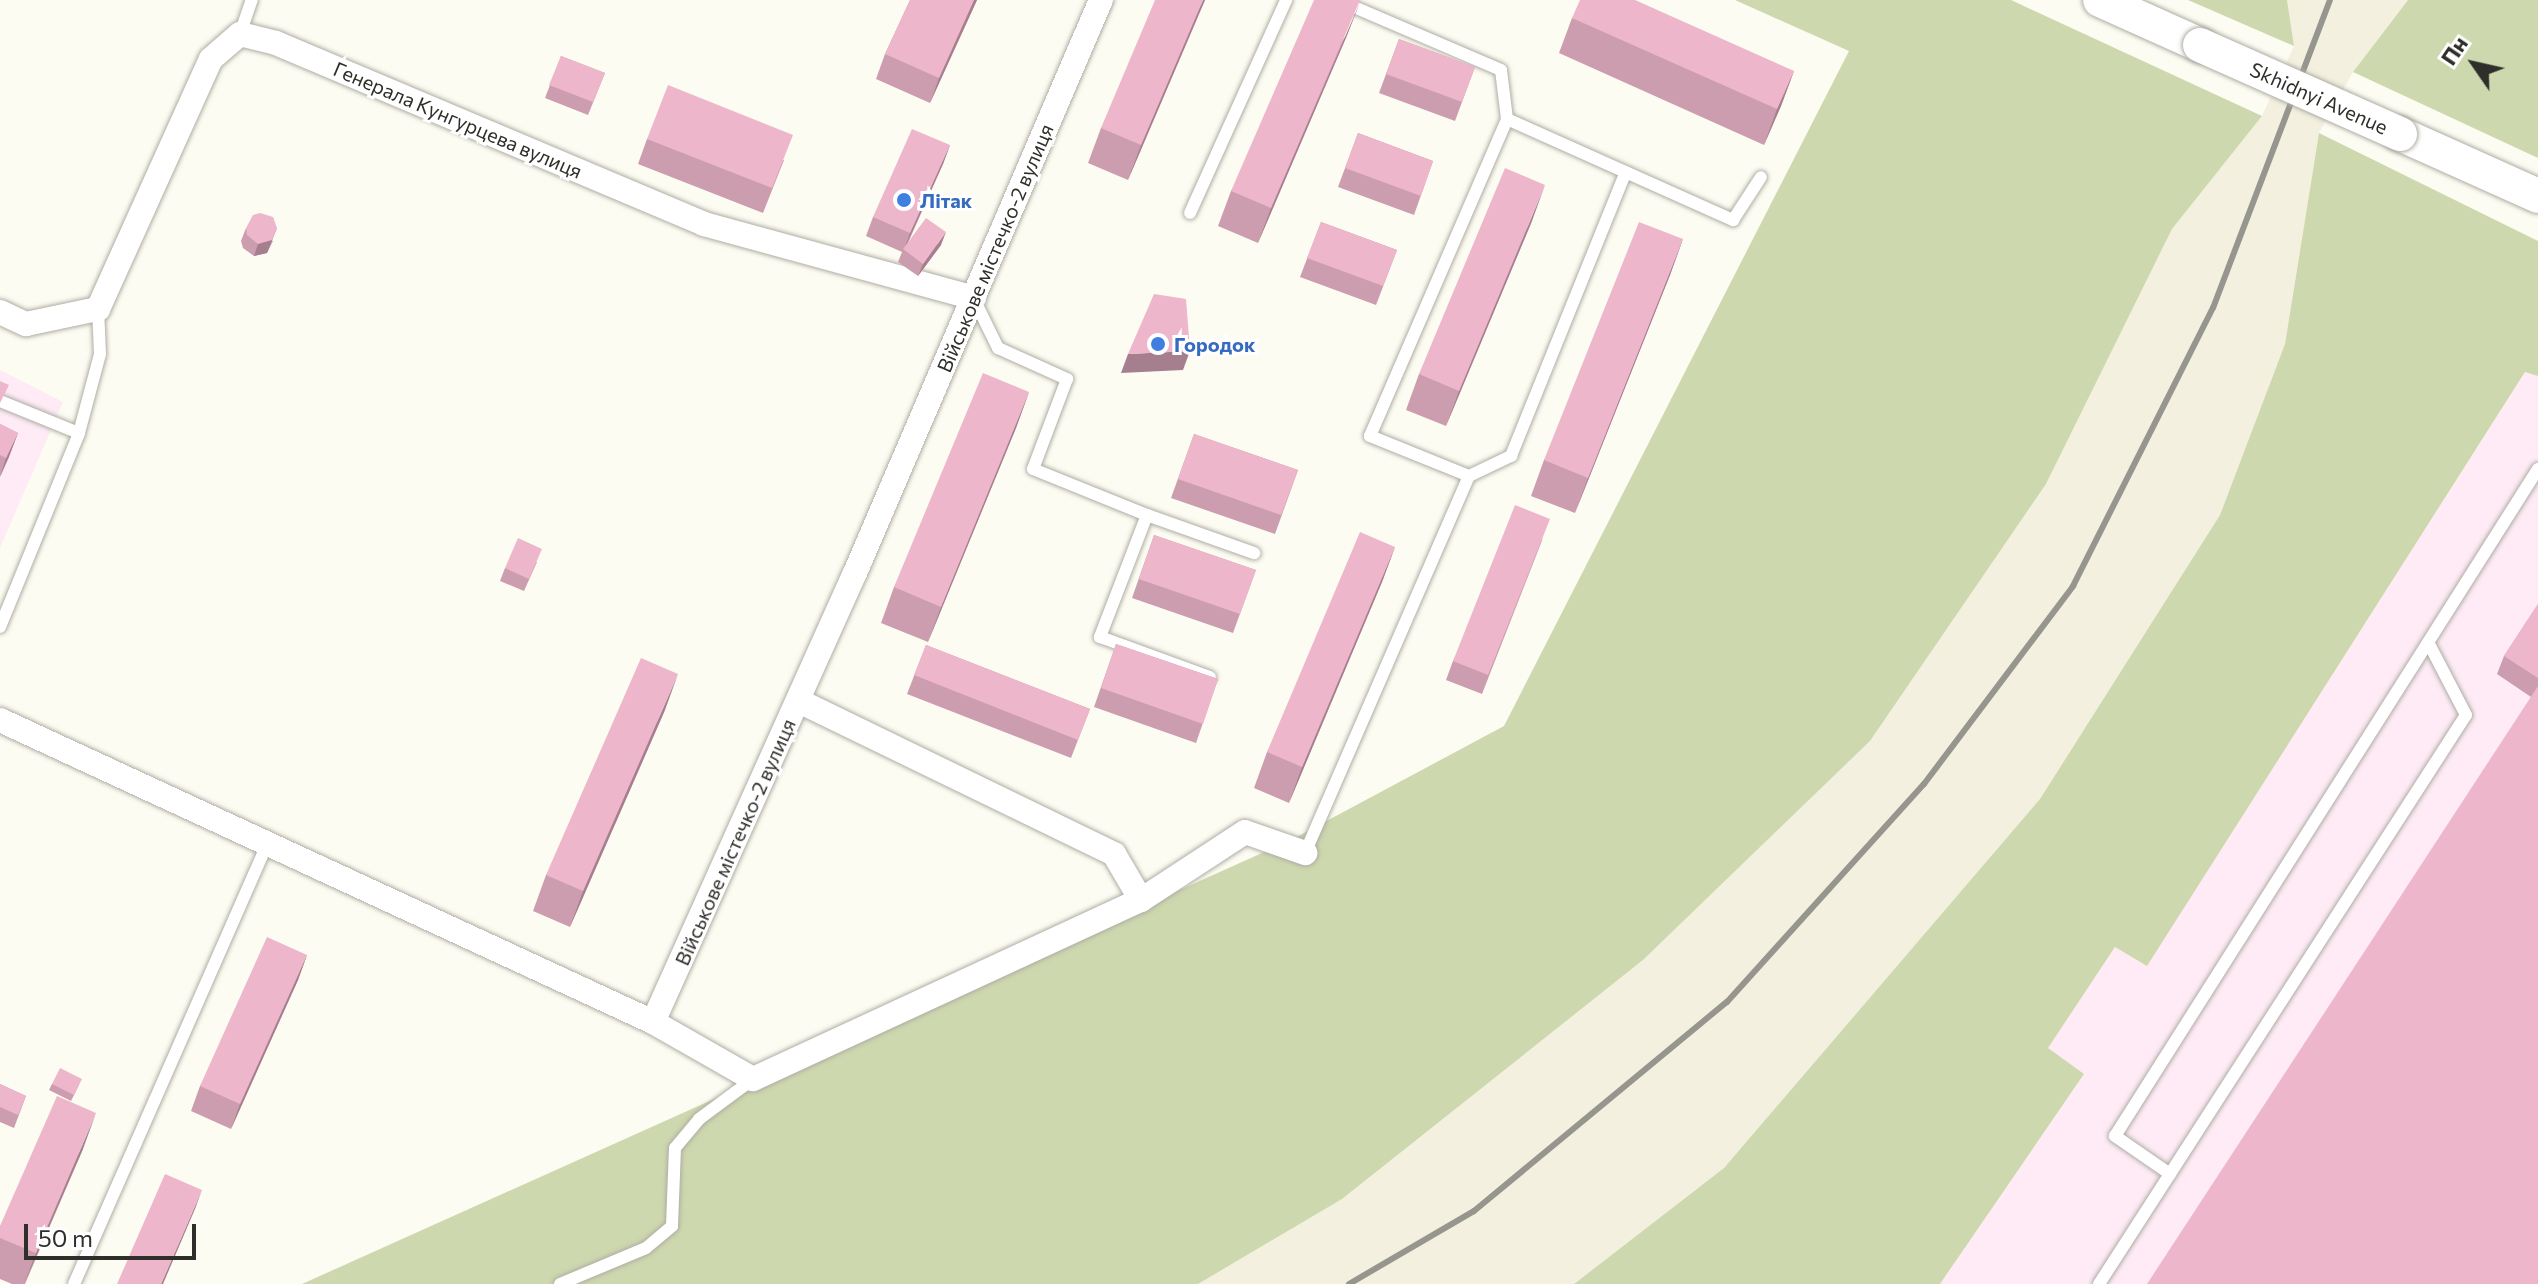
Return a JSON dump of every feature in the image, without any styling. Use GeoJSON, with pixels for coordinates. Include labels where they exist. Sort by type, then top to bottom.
{"type":"FeatureCollection","features":[{"type":"Feature","properties":{"kind":"main road","name":"Skhidnyi Avenue"},"geometry":{"type":"LineString","coordinates":[[2100,0],[2538,196]]}},
{"type":"Feature","properties":{"kind":"street","name":"Військове містечко-2 вулиця"},"geometry":{"type":"LineString","coordinates":[[653,1022],[799,701],[1101,0]]}},
{"type":"Feature","properties":{"kind":"street","name":"Генерала Кунгурцева вулиця"},"geometry":{"type":"LineString","coordinates":[[240,34],[276,43],[704,224],[974,298]]}},
{"type":"Feature","properties":{"kind":"street"},"geometry":{"type":"LineString","coordinates":[[0,312],[26,324],[98,309],[211,59],[240,34]]}},
{"type":"Feature","properties":{"kind":"street"},"geometry":{"type":"LineString","coordinates":[[799,701],[1114,854],[1141,900]]}},
{"type":"Feature","properties":{"kind":"street"},"geometry":{"type":"LineString","coordinates":[[0,720],[266,846],[653,1022],[753,1079],[1141,900],[1245,832],[1305,853]]}},
{"type":"Feature","properties":{"kind":"lane"},"geometry":{"type":"LineString","coordinates":[[240,34],[252,0]]}},
{"type":"Feature","properties":{"kind":"lane"},"geometry":{"type":"LineString","coordinates":[[1190,213],[1286,0]]}},
{"type":"Feature","properties":{"kind":"lane"},"geometry":{"type":"LineString","coordinates":[[1338,0],[1501,70],[1507,119],[1370,436],[1469,476]]}},
{"type":"Feature","properties":{"kind":"lane"},"geometry":{"type":"LineString","coordinates":[[1507,119],[1733,220],[1761,177]]}},
{"type":"Feature","properties":{"kind":"lane"},"geometry":{"type":"LineString","coordinates":[[1305,853],[1469,476],[1511,456],[1626,172]]}},
{"type":"Feature","properties":{"kind":"lane"},"geometry":{"type":"LineString","coordinates":[[974,298],[998,348],[1067,379],[1033,469],[1147,515],[1254,553]]}},
{"type":"Feature","properties":{"kind":"lane"},"geometry":{"type":"LineString","coordinates":[[0,627],[79,433],[100,354],[98,309]]}},
{"type":"Feature","properties":{"kind":"lane"},"geometry":{"type":"LineString","coordinates":[[0,401],[79,433]]}},
{"type":"Feature","properties":{"kind":"lane"},"geometry":{"type":"LineString","coordinates":[[2170,1174],[2115,1136],[2538,469]]}},
{"type":"Feature","properties":{"kind":"lane"},"geometry":{"type":"LineString","coordinates":[[1147,515],[1100,637],[1210,677]]}},
{"type":"Feature","properties":{"kind":"lane"},"geometry":{"type":"LineString","coordinates":[[2099,1284],[2466,715],[2428,642]]}},
{"type":"Feature","properties":{"kind":"lane"},"geometry":{"type":"LineString","coordinates":[[74,1284],[266,846]]}},
{"type":"Feature","properties":{"kind":"lane"},"geometry":{"type":"LineString","coordinates":[[560,1284],[646,1248],[672,1226],[675,1148],[699,1119],[753,1079]]}},
{"type":"Feature","properties":{"kind":"shaded area"},"geometry":{"type":"Polygon","coordinates":[[[2287,0],[2408,0],[2353,72],[2319,133],[2285,344],[2220,515],[2040,799],[1724,1168],[1574,1284],[1198,1284],[1342,1199],[1643,960],[1870,741],[2046,484],[2172,229],[2262,116],[2294,46],[2287,0]]]}},
{"type":"Feature","properties":{"kind":"shaded area"},"geometry":{"type":"Polygon","coordinates":[[[0,370],[63,402],[0,548],[0,370]]]}},
{"type":"Feature","properties":{"kind":"shaded area"},"geometry":{"type":"Polygon","coordinates":[[[2526,371],[2538,376],[2538,1284],[1940,1284],[2084,1074],[2047,1048],[2116,946],[2147,965],[2526,371]]]}},
{"type":"Feature","properties":{"kind":"green space"},"geometry":{"type":"Polygon","coordinates":[[[1735,0],[2011,0],[2262,116],[2172,229],[2046,484],[1870,741],[1643,960],[1342,1199],[1198,1284],[302,1284],[1291,840],[1504,726],[1849,51],[1735,0]]]}},
{"type":"Feature","properties":{"kind":"green space"},"geometry":{"type":"Polygon","coordinates":[[[2188,0],[2287,0],[2294,46],[2188,0]]]}},
{"type":"Feature","properties":{"kind":"green space"},"geometry":{"type":"Polygon","coordinates":[[[2408,0],[2538,0],[2538,158],[2353,72],[2408,0]]]}},
{"type":"Feature","properties":{"kind":"green space"},"geometry":{"type":"Polygon","coordinates":[[[2319,133],[2538,241],[2538,376],[2525,372],[2147,966],[2115,947],[2048,1048],[2084,1074],[1940,1284],[1574,1284],[1724,1168],[2040,799],[2220,515],[2285,344],[2319,133]]]}},
{"type":"Feature","properties":{"kind":"building"},"geometry":{"type":"Polygon","coordinates":[[[910,0],[974,0],[939,78],[885,54],[910,0]]]}},
{"type":"Feature","properties":{"kind":"building"},"geometry":{"type":"Polygon","coordinates":[[[1155,0],[1203,0],[1141,145],[1101,128],[1155,0]]]}},
{"type":"Feature","properties":{"kind":"building"},"geometry":{"type":"Polygon","coordinates":[[[1314,0],[1360,0],[1271,208],[1231,191],[1314,0]]]}},
{"type":"Feature","properties":{"kind":"building"},"geometry":{"type":"Polygon","coordinates":[[[1580,0],[1635,0],[1794,71],[1777,109],[1572,18],[1580,0]]]}},
{"type":"Feature","properties":{"kind":"building"},"geometry":{"type":"Polygon","coordinates":[[[1399,39],[1475,67],[1462,102],[1386,74],[1399,39]]]}},
{"type":"Feature","properties":{"kind":"building"},"geometry":{"type":"Polygon","coordinates":[[[561,56],[605,73],[593,102],[549,85],[561,56]]]}},
{"type":"Feature","properties":{"kind":"building"},"geometry":{"type":"Polygon","coordinates":[[[668,85],[793,135],[772,188],[647,139],[668,85]]]}},
{"type":"Feature","properties":{"kind":"building","name":"Літак"},"geometry":{"type":"Polygon","coordinates":[[[912,129],[950,145],[910,233],[873,217],[912,129]]]}},
{"type":"Feature","properties":{"kind":"building"},"geometry":{"type":"Polygon","coordinates":[[[1358,133],[1433,161],[1421,196],[1345,168],[1358,133]]]}},
{"type":"Feature","properties":{"kind":"building"},"geometry":{"type":"Polygon","coordinates":[[[1505,168],[1545,185],[1459,391],[1419,374],[1505,168]]]}},
{"type":"Feature","properties":{"kind":"building"},"geometry":{"type":"Polygon","coordinates":[[[260,213],[273,217],[277,228],[272,240],[258,244],[247,235],[246,228],[253,215],[260,213]]]}},
{"type":"Feature","properties":{"kind":"building"},"geometry":{"type":"Polygon","coordinates":[[[926,218],[946,232],[923,264],[903,249],[926,218]]]}},
{"type":"Feature","properties":{"kind":"building"},"geometry":{"type":"Polygon","coordinates":[[[1321,222],[1397,250],[1383,286],[1307,258],[1321,222]]]}},
{"type":"Feature","properties":{"kind":"building"},"geometry":{"type":"Polygon","coordinates":[[[1639,222],[1683,239],[1588,478],[1544,460],[1639,222]]]}},
{"type":"Feature","properties":{"kind":"building"},"geometry":{"type":"Polygon","coordinates":[[[1154,294],[1186,299],[1190,351],[1128,354],[1154,294]]]}},
{"type":"Feature","properties":{"kind":"building"},"geometry":{"type":"Polygon","coordinates":[[[983,373],[1029,392],[941,607],[894,587],[983,373]]]}},
{"type":"Feature","properties":{"kind":"building"},"geometry":{"type":"Polygon","coordinates":[[[0,381],[9,385],[0,403],[0,381]]]}},
{"type":"Feature","properties":{"kind":"building"},"geometry":{"type":"Polygon","coordinates":[[[0,424],[18,433],[6,458],[0,455],[0,424]]]}},
{"type":"Feature","properties":{"kind":"building"},"geometry":{"type":"Polygon","coordinates":[[[1194,434],[1298,470],[1281,515],[1178,479],[1194,434]]]}},
{"type":"Feature","properties":{"kind":"building"},"geometry":{"type":"Polygon","coordinates":[[[1515,505],[1550,519],[1488,675],[1453,661],[1515,505]]]}},
{"type":"Feature","properties":{"kind":"building"},"geometry":{"type":"Polygon","coordinates":[[[1360,532],[1395,547],[1302,767],[1267,752],[1360,532]]]}},
{"type":"Feature","properties":{"kind":"building"},"geometry":{"type":"Polygon","coordinates":[[[1154,535],[1256,570],[1240,614],[1139,579],[1154,535]]]}},
{"type":"Feature","properties":{"kind":"building"},"geometry":{"type":"Polygon","coordinates":[[[518,538],[542,549],[529,579],[505,568],[518,538]]]}},
{"type":"Feature","properties":{"kind":"building"},"geometry":{"type":"Polygon","coordinates":[[[2538,604],[2538,678],[2504,656],[2538,604]]]}},
{"type":"Feature","properties":{"kind":"building"},"geometry":{"type":"Polygon","coordinates":[[[1116,644],[1218,679],[1203,724],[1101,688],[1116,644]]]}},
{"type":"Feature","properties":{"kind":"building"},"geometry":{"type":"Polygon","coordinates":[[[926,645],[1090,709],[1078,740],[914,675],[926,645]]]}},
{"type":"Feature","properties":{"kind":"building"},"geometry":{"type":"Polygon","coordinates":[[[641,658],[678,674],[583,891],[546,875],[641,658]]]}},
{"type":"Feature","properties":{"kind":"building"},"geometry":{"type":"Polygon","coordinates":[[[2538,686],[2538,1284],[2147,1284],[2538,686]]]}},
{"type":"Feature","properties":{"kind":"building"},"geometry":{"type":"Polygon","coordinates":[[[267,937],[307,955],[240,1104],[200,1086],[267,937]]]}},
{"type":"Feature","properties":{"kind":"building"},"geometry":{"type":"Polygon","coordinates":[[[60,1068],[82,1079],[74,1095],[52,1084],[60,1068]]]}},
{"type":"Feature","properties":{"kind":"building"},"geometry":{"type":"Polygon","coordinates":[[[0,1084],[26,1096],[18,1115],[0,1107],[0,1084]]]}},
{"type":"Feature","properties":{"kind":"building"},"geometry":{"type":"Polygon","coordinates":[[[57,1096],[96,1113],[36,1253],[0,1238],[0,1226],[57,1096]]]}},
{"type":"Feature","properties":{"kind":"building"},"geometry":{"type":"Polygon","coordinates":[[[165,1174],[202,1190],[161,1284],[117,1284],[165,1174]]]}},
{"type":"Feature","properties":{"kind":"railway"},"geometry":{"type":"LineString","coordinates":[[1349,1284],[1474,1211],[1727,1002],[1924,784],[2073,586],[2213,308],[2330,0]]}},
{"type":"Feature","properties":{"kind":"place","name":"Літак"},"geometry":{"type":"Point","coordinates":[904,200]}},
{"type":"Feature","properties":{"kind":"place","name":"Городок"},"geometry":{"type":"Point","coordinates":[1158,344]}}]}
